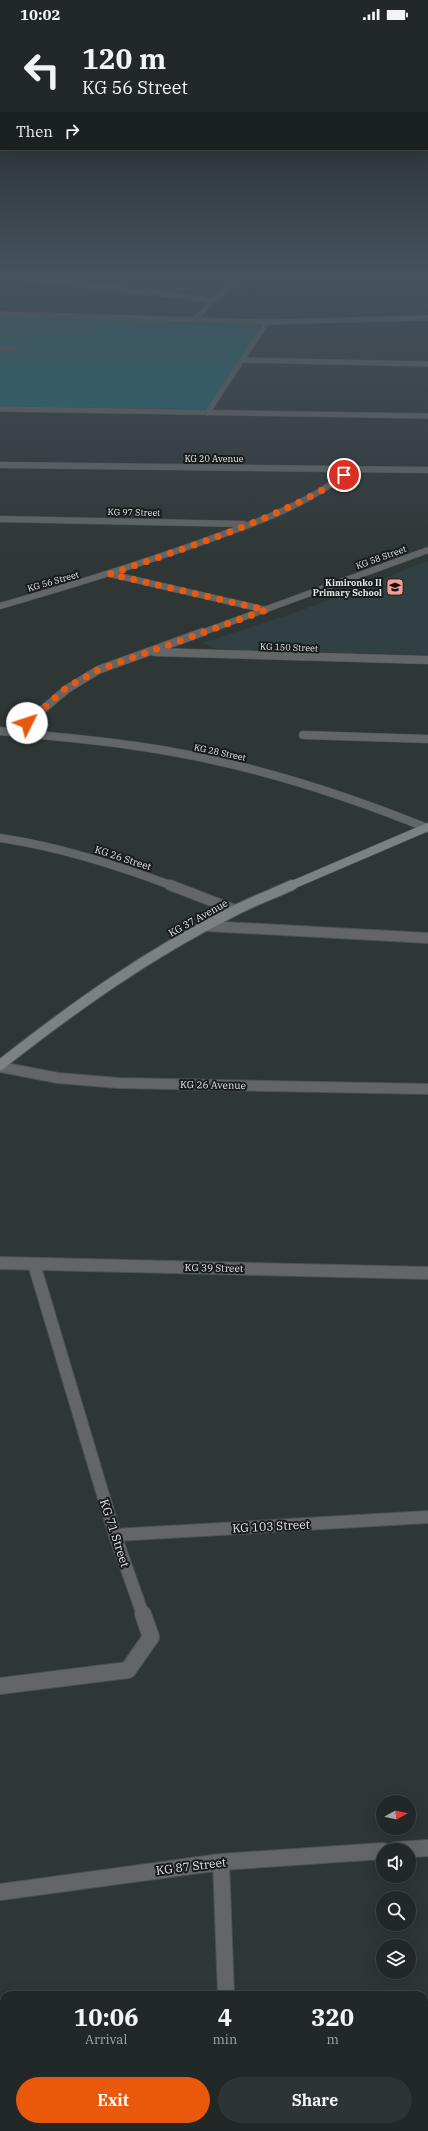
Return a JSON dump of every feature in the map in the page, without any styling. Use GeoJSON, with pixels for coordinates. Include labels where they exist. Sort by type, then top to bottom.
{"type":"FeatureCollection","features":[{"type":"Feature","properties":{"kind":"street"},"geometry":{"type":"LineString","coordinates":[[207,413],[234,372]]}},
{"type":"Feature","properties":{"kind":"street"},"geometry":{"type":"LineString","coordinates":[[0,409],[428,416]]}},
{"type":"Feature","properties":{"kind":"street","name":"KG 20 Avenue"},"geometry":{"type":"LineString","coordinates":[[0,465],[428,470]]}},
{"type":"Feature","properties":{"kind":"street","name":"KG 56 Street"},"geometry":{"type":"LineString","coordinates":[[0,606],[110,574],[250,525],[337,481],[351,469]]}},
{"type":"Feature","properties":{"kind":"street","name":"KG 97 Street"},"geometry":{"type":"LineString","coordinates":[[0,519],[250,525]]}},
{"type":"Feature","properties":{"kind":"street","name":"KG 97 Street"},"geometry":{"type":"LineString","coordinates":[[0,526],[19,520]]}},
{"type":"Feature","properties":{"kind":"street","name":"KG 58 Street"},"geometry":{"type":"LineString","coordinates":[[17,731],[66,688],[98,670],[428,550]]}},
{"type":"Feature","properties":{"kind":"street","name":"KG 56 Street"},"geometry":{"type":"LineString","coordinates":[[110,574],[266,610]]}},
{"type":"Feature","properties":{"kind":"street","name":"KG 150 Street"},"geometry":{"type":"LineString","coordinates":[[149,651],[428,660]]}},
{"type":"Feature","properties":{"kind":"street","name":"KG 28 Street"},"geometry":{"type":"LineString","coordinates":[[0,731],[17,731],[136,746],[218,760],[287,778],[363,802],[428,828]]}},
{"type":"Feature","properties":{"kind":"street"},"geometry":{"type":"LineString","coordinates":[[303,735],[428,739]]}},
{"type":"Feature","properties":{"kind":"street","name":"KG 37 Avenue"},"geometry":{"type":"LineString","coordinates":[[0,1066],[63,1016],[116,978],[206,926],[235,910],[428,828]]}},
{"type":"Feature","properties":{"kind":"street","name":"KG 26 Street"},"geometry":{"type":"LineString","coordinates":[[0,838],[72,853],[131,871],[235,910]]}},
{"type":"Feature","properties":{"kind":"street"},"geometry":{"type":"LineString","coordinates":[[206,926],[428,938]]}},
{"type":"Feature","properties":{"kind":"street","name":"KG 26 Avenue"},"geometry":{"type":"LineString","coordinates":[[0,1066],[58,1078],[118,1083],[428,1089]]}},
{"type":"Feature","properties":{"kind":"street","name":"KG 39 Street"},"geometry":{"type":"LineString","coordinates":[[0,1263],[428,1273]]}},
{"type":"Feature","properties":{"kind":"street","name":"KG 71 Street"},"geometry":{"type":"LineString","coordinates":[[0,1686],[128,1670],[151,1637],[115,1534],[34,1264]]}},
{"type":"Feature","properties":{"kind":"street","name":"KG 103 Street"},"geometry":{"type":"LineString","coordinates":[[115,1534],[428,1517]]}},
{"type":"Feature","properties":{"kind":"street"},"geometry":{"type":"LineString","coordinates":[[416,1849],[428,1848]]}},
{"type":"Feature","properties":{"kind":"street","name":"KG 87 Street"},"geometry":{"type":"LineString","coordinates":[[0,1892],[221,1862],[376,1851]]}},
{"type":"Feature","properties":{"kind":"street"},"geometry":{"type":"LineString","coordinates":[[221,1862],[226,1991]]}},
{"type":"Feature","properties":{"kind":"shaded area"},"geometry":{"type":"Polygon","coordinates":[[[0,372],[234,372],[214,409],[0,407],[0,372]]]}},
{"type":"Feature","properties":{"kind":"shaded area","name":"Kimironko II Primary School"},"geometry":{"type":"Polygon","coordinates":[[[428,561],[428,655],[238,650],[215,648],[202,643],[297,612],[428,561]]]}},
{"type":"Feature","properties":{"kind":"place","name":"Kimironko II Primary School"},"geometry":{"type":"Point","coordinates":[395,587]}},
{"type":"Feature","properties":{"kind":"route"},"geometry":{"type":"LineString","coordinates":[[27,723],[66,688],[98,670],[266,610],[110,574],[250,525],[304,499],[337,481],[344,475]]}}]}
